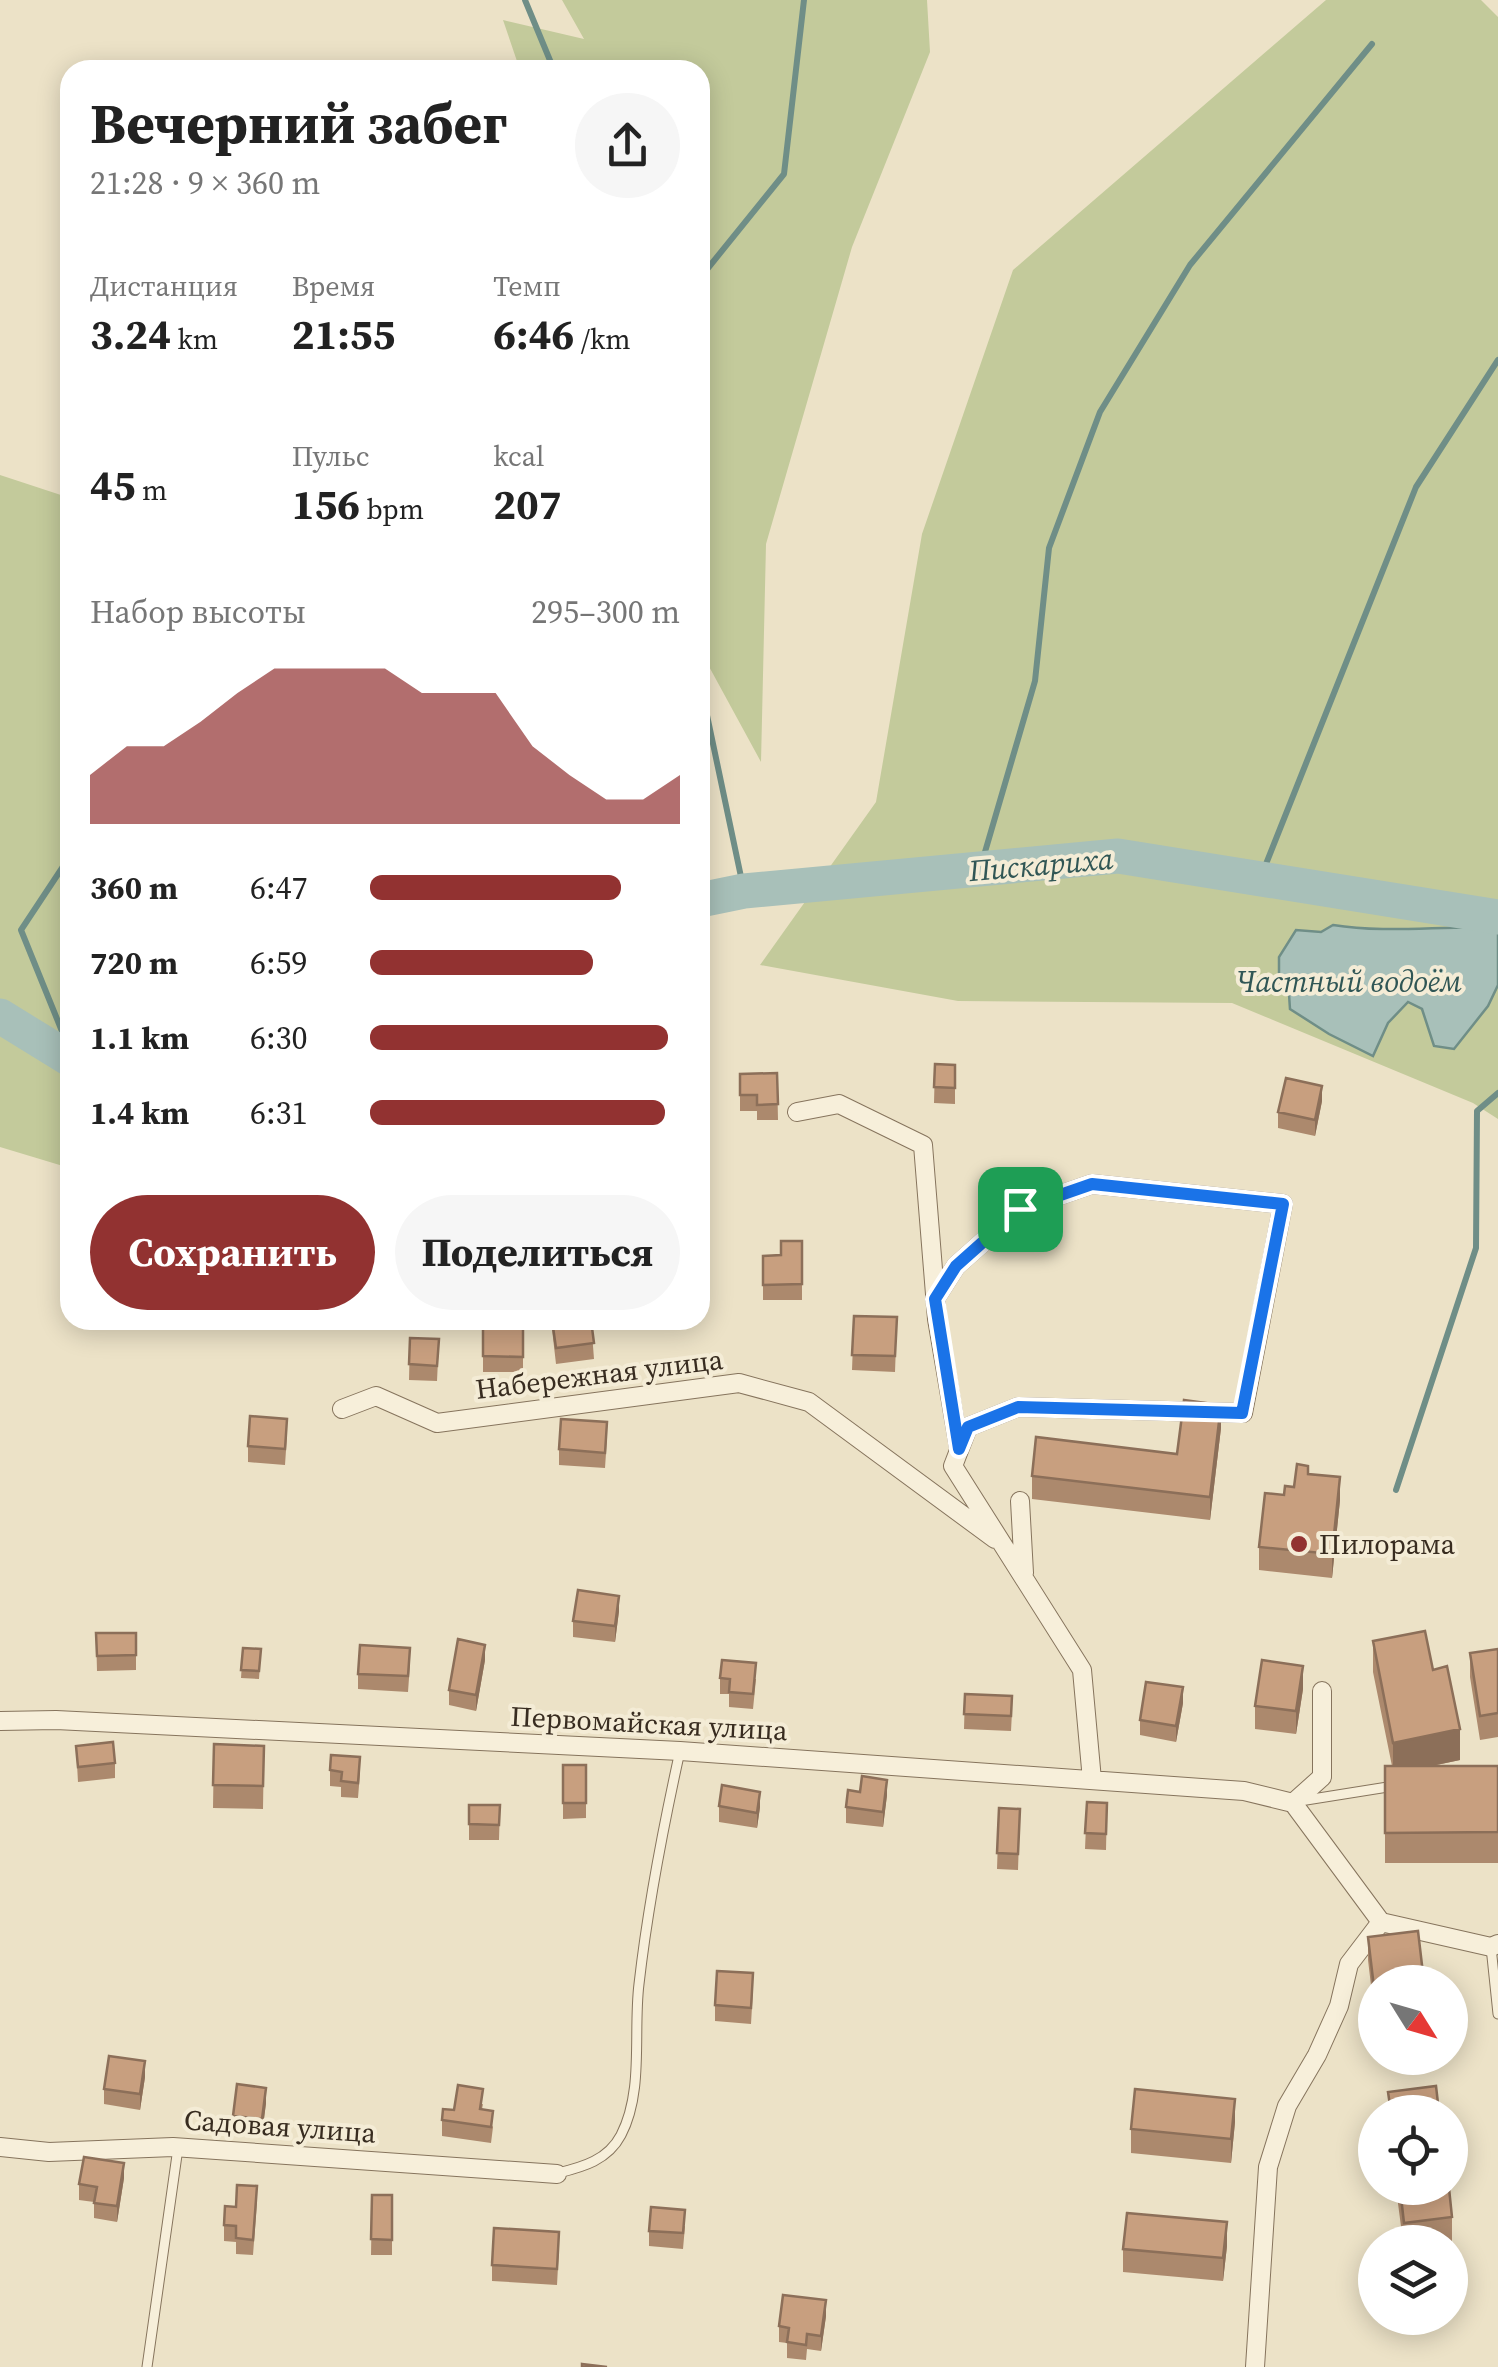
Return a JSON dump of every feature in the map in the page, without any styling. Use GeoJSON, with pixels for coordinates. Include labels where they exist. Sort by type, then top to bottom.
{"type":"FeatureCollection","features":[{"type":"Feature","properties":{"kind":"street"},"geometry":{"type":"LineString","coordinates":[[797,1112],[839,1104],[923,1145],[935,1299],[959,1449]]}},
{"type":"Feature","properties":{"kind":"street"},"geometry":{"type":"LineString","coordinates":[[935,1299],[956,1266],[1020,1209],[1092,1184],[1283,1204],[1242,1413],[1018,1407],[968,1427],[953,1466],[1082,1670],[1092,1780]]}},
{"type":"Feature","properties":{"kind":"street","name":"Набережная улица"},"geometry":{"type":"LineString","coordinates":[[342,1410],[376,1396],[437,1422],[739,1384],[809,1402],[1004,1545]]}},
{"type":"Feature","properties":{"kind":"street"},"geometry":{"type":"LineString","coordinates":[[1020,1502],[1025,1579]]}},
{"type":"Feature","properties":{"kind":"street"},"geometry":{"type":"LineString","coordinates":[[1322,1692],[1322,1777],[1293,1802],[1381,1922],[1495,1946]]}},
{"type":"Feature","properties":{"kind":"street","name":"Первомайская улица"},"geometry":{"type":"LineString","coordinates":[[0,1721],[56,1720],[680,1750],[1244,1791],[1293,1802]]}},
{"type":"Feature","properties":{"kind":"street"},"geometry":{"type":"LineString","coordinates":[[1255,2367],[1268,2166],[1288,2106],[1339,2006],[1349,1964],[1381,1922]]}},
{"type":"Feature","properties":{"kind":"street","name":"Садовая улица"},"geometry":{"type":"LineString","coordinates":[[0,2146],[49,2152],[178,2148],[557,2174]]}},
{"type":"Feature","properties":{"kind":"lane"},"geometry":{"type":"LineString","coordinates":[[557,2174],[587,2166],[612,2150],[622,2132],[634,2086],[638,1990],[652,1874],[680,1750]]}},
{"type":"Feature","properties":{"kind":"lane"},"geometry":{"type":"LineString","coordinates":[[1293,1802],[1405,1784]]}},
{"type":"Feature","properties":{"kind":"lane"},"geometry":{"type":"LineString","coordinates":[[1495,1946],[1498,2014]]}},
{"type":"Feature","properties":{"kind":"lane"},"geometry":{"type":"LineString","coordinates":[[146,2367],[178,2148]]}},
{"type":"Feature","properties":{"kind":"green space"},"geometry":{"type":"Polygon","coordinates":[[[562,0],[927,0],[930,52],[852,247],[766,544],[761,762],[710,668],[710,60],[517,60],[503,20],[584,39],[562,0]]]}},
{"type":"Feature","properties":{"kind":"green space"},"geometry":{"type":"Polygon","coordinates":[[[1326,0],[1481,0],[1498,17],[1498,1119],[1473,1103],[1232,1003],[958,1001],[760,965],[876,802],[922,534],[1013,270],[1326,0]]]}},
{"type":"Feature","properties":{"kind":"green space"},"geometry":{"type":"Polygon","coordinates":[[[0,475],[60,495],[60,1165],[0,1147],[0,475]]]}},
{"type":"Feature","properties":{"kind":"water","name":"Частный водоём"},"geometry":{"type":"Polygon","coordinates":[[[1333,925],[1374,929],[1498,928],[1498,985],[1488,1006],[1454,1049],[1434,1046],[1422,1009],[1408,1002],[1388,1023],[1373,1056],[1290,1009],[1289,994],[1279,982],[1279,957],[1296,930],[1321,932],[1333,925]]]}},
{"type":"Feature","properties":{"kind":"building"},"geometry":{"type":"Polygon","coordinates":[[[935,1064],[955,1065],[955,1088],[934,1087],[935,1064]]]}},
{"type":"Feature","properties":{"kind":"building"},"geometry":{"type":"Polygon","coordinates":[[[777,1073],[778,1104],[757,1105],[757,1095],[740,1095],[740,1074],[777,1073]]]}},
{"type":"Feature","properties":{"kind":"building"},"geometry":{"type":"Polygon","coordinates":[[[1286,1078],[1322,1086],[1315,1120],[1278,1112],[1286,1078]]]}},
{"type":"Feature","properties":{"kind":"building"},"geometry":{"type":"Polygon","coordinates":[[[781,1241],[802,1241],[802,1284],[763,1285],[763,1256],[781,1255],[781,1241]]]}},
{"type":"Feature","properties":{"kind":"building"},"geometry":{"type":"Polygon","coordinates":[[[854,1316],[897,1317],[895,1356],[852,1355],[854,1316]]]}},
{"type":"Feature","properties":{"kind":"building"},"geometry":{"type":"Polygon","coordinates":[[[483,1330],[523,1330],[523,1357],[483,1356],[483,1330]]]}},
{"type":"Feature","properties":{"kind":"building"},"geometry":{"type":"Polygon","coordinates":[[[553,1330],[592,1330],[594,1343],[556,1348],[553,1330]]]}},
{"type":"Feature","properties":{"kind":"building"},"geometry":{"type":"Polygon","coordinates":[[[410,1338],[439,1339],[437,1366],[409,1364],[410,1338]]]}},
{"type":"Feature","properties":{"kind":"building"},"geometry":{"type":"Polygon","coordinates":[[[1184,1400],[1221,1405],[1210,1497],[1032,1476],[1036,1437],[1177,1454],[1184,1400]]]}},
{"type":"Feature","properties":{"kind":"building"},"geometry":{"type":"Polygon","coordinates":[[[250,1416],[287,1419],[285,1449],[248,1446],[250,1416]]]}},
{"type":"Feature","properties":{"kind":"building"},"geometry":{"type":"Polygon","coordinates":[[[561,1419],[607,1422],[605,1453],[559,1449],[561,1419]]]}},
{"type":"Feature","properties":{"kind":"building","name":"Пилорама"},"geometry":{"type":"Polygon","coordinates":[[[1297,1464],[1308,1466],[1308,1474],[1340,1477],[1332,1554],[1259,1547],[1265,1493],[1284,1495],[1285,1486],[1294,1487],[1297,1464]]]}},
{"type":"Feature","properties":{"kind":"building"},"geometry":{"type":"Polygon","coordinates":[[[578,1590],[619,1596],[615,1626],[573,1621],[578,1590]]]}},
{"type":"Feature","properties":{"kind":"building"},"geometry":{"type":"Polygon","coordinates":[[[1425,1631],[1433,1670],[1447,1666],[1460,1729],[1393,1743],[1373,1641],[1425,1631]]]}},
{"type":"Feature","properties":{"kind":"building"},"geometry":{"type":"Polygon","coordinates":[[[96,1633],[136,1633],[136,1655],[97,1656],[96,1633]]]}},
{"type":"Feature","properties":{"kind":"building"},"geometry":{"type":"Polygon","coordinates":[[[458,1639],[485,1645],[476,1695],[449,1690],[458,1639]]]}},
{"type":"Feature","properties":{"kind":"building"},"geometry":{"type":"Polygon","coordinates":[[[360,1645],[410,1648],[408,1676],[358,1674],[360,1645]]]}},
{"type":"Feature","properties":{"kind":"building"},"geometry":{"type":"Polygon","coordinates":[[[243,1648],[261,1649],[259,1671],[241,1670],[243,1648]]]}},
{"type":"Feature","properties":{"kind":"building"},"geometry":{"type":"Polygon","coordinates":[[[1498,1649],[1498,1713],[1480,1716],[1470,1653],[1498,1649]]]}},
{"type":"Feature","properties":{"kind":"building"},"geometry":{"type":"Polygon","coordinates":[[[722,1660],[756,1663],[753,1694],[729,1692],[730,1679],[720,1678],[722,1660]]]}},
{"type":"Feature","properties":{"kind":"building"},"geometry":{"type":"Polygon","coordinates":[[[1262,1660],[1303,1666],[1296,1711],[1255,1706],[1262,1660]]]}},
{"type":"Feature","properties":{"kind":"building"},"geometry":{"type":"Polygon","coordinates":[[[1146,1682],[1183,1687],[1176,1726],[1140,1720],[1146,1682]]]}},
{"type":"Feature","properties":{"kind":"building"},"geometry":{"type":"Polygon","coordinates":[[[965,1694],[1012,1696],[1011,1716],[964,1714],[965,1694]]]}},
{"type":"Feature","properties":{"kind":"building"},"geometry":{"type":"Polygon","coordinates":[[[113,1742],[115,1763],[78,1767],[76,1746],[113,1742]]]}},
{"type":"Feature","properties":{"kind":"building"},"geometry":{"type":"Polygon","coordinates":[[[214,1744],[264,1746],[263,1786],[213,1785],[214,1744]]]}},
{"type":"Feature","properties":{"kind":"building"},"geometry":{"type":"Polygon","coordinates":[[[331,1755],[360,1757],[358,1783],[341,1781],[342,1772],[330,1770],[331,1755]]]}},
{"type":"Feature","properties":{"kind":"building"},"geometry":{"type":"Polygon","coordinates":[[[563,1765],[586,1765],[586,1803],[563,1803],[563,1765]]]}},
{"type":"Feature","properties":{"kind":"building"},"geometry":{"type":"Polygon","coordinates":[[[1385,1766],[1498,1766],[1498,1832],[1385,1833],[1385,1766]]]}},
{"type":"Feature","properties":{"kind":"building"},"geometry":{"type":"Polygon","coordinates":[[[862,1776],[887,1780],[883,1812],[846,1807],[848,1790],[860,1792],[862,1776]]]}},
{"type":"Feature","properties":{"kind":"building"},"geometry":{"type":"Polygon","coordinates":[[[722,1785],[760,1792],[757,1813],[719,1806],[722,1785]]]}},
{"type":"Feature","properties":{"kind":"building"},"geometry":{"type":"Polygon","coordinates":[[[1087,1802],[1107,1803],[1106,1834],[1085,1833],[1087,1802]]]}},
{"type":"Feature","properties":{"kind":"building"},"geometry":{"type":"Polygon","coordinates":[[[469,1805],[500,1805],[499,1825],[469,1824],[469,1805]]]}},
{"type":"Feature","properties":{"kind":"building"},"geometry":{"type":"Polygon","coordinates":[[[999,1808],[1020,1809],[1018,1854],[997,1853],[999,1808]]]}},
{"type":"Feature","properties":{"kind":"building"},"geometry":{"type":"Polygon","coordinates":[[[1418,1931],[1422,1965],[1371,1965],[1368,1937],[1418,1931]]]}},
{"type":"Feature","properties":{"kind":"building"},"geometry":{"type":"Polygon","coordinates":[[[717,1971],[753,1973],[751,2008],[715,2005],[717,1971]]]}},
{"type":"Feature","properties":{"kind":"building"},"geometry":{"type":"Polygon","coordinates":[[[109,2056],[145,2061],[140,2094],[104,2089],[109,2056]]]}},
{"type":"Feature","properties":{"kind":"building"},"geometry":{"type":"Polygon","coordinates":[[[237,2084],[266,2088],[262,2119],[233,2116],[237,2084]]]}},
{"type":"Feature","properties":{"kind":"building"},"geometry":{"type":"Polygon","coordinates":[[[458,2085],[483,2089],[480,2109],[493,2111],[491,2127],[442,2120],[443,2109],[454,2110],[458,2085]]]}},
{"type":"Feature","properties":{"kind":"building"},"geometry":{"type":"Polygon","coordinates":[[[1436,2086],[1437,2095],[1388,2095],[1388,2092],[1436,2086]]]}},
{"type":"Feature","properties":{"kind":"building"},"geometry":{"type":"Polygon","coordinates":[[[1135,2089],[1235,2099],[1231,2139],[1131,2129],[1135,2089]]]}},
{"type":"Feature","properties":{"kind":"building"},"geometry":{"type":"Polygon","coordinates":[[[84,2157],[124,2163],[117,2206],[94,2203],[97,2187],[79,2184],[84,2157]]]}},
{"type":"Feature","properties":{"kind":"building"},"geometry":{"type":"Polygon","coordinates":[[[237,2185],[257,2186],[253,2240],[236,2238],[236,2226],[224,2225],[225,2206],[236,2207],[237,2185]]]}},
{"type":"Feature","properties":{"kind":"building"},"geometry":{"type":"Polygon","coordinates":[[[372,2195],[392,2195],[392,2240],[371,2239],[372,2195]]]}},
{"type":"Feature","properties":{"kind":"building"},"geometry":{"type":"Polygon","coordinates":[[[1402,2205],[1451,2205],[1452,2217],[1404,2223],[1402,2205]]]}},
{"type":"Feature","properties":{"kind":"building"},"geometry":{"type":"Polygon","coordinates":[[[651,2207],[685,2210],[683,2233],[649,2231],[651,2207]]]}},
{"type":"Feature","properties":{"kind":"building"},"geometry":{"type":"Polygon","coordinates":[[[1127,2213],[1227,2222],[1223,2258],[1123,2249],[1127,2213]]]}},
{"type":"Feature","properties":{"kind":"building"},"geometry":{"type":"Polygon","coordinates":[[[494,2228],[559,2232],[557,2269],[492,2265],[494,2228]]]}},
{"type":"Feature","properties":{"kind":"building"},"geometry":{"type":"Polygon","coordinates":[[[783,2295],[826,2300],[821,2336],[807,2334],[806,2345],[787,2342],[789,2328],[779,2326],[783,2295]]]}},
{"type":"Feature","properties":{"kind":"waterway"},"geometry":{"type":"LineString","coordinates":[[525,0],[550,60]]}},
{"type":"Feature","properties":{"kind":"waterway"},"geometry":{"type":"LineString","coordinates":[[710,266],[784,174],[804,0]]}},
{"type":"Feature","properties":{"kind":"waterway"},"geometry":{"type":"LineString","coordinates":[[980,869],[1035,681],[1049,548],[1100,412],[1190,265],[1372,44]]}},
{"type":"Feature","properties":{"kind":"waterway"},"geometry":{"type":"LineString","coordinates":[[1260,879],[1416,487],[1498,360]]}},
{"type":"Feature","properties":{"kind":"waterway"},"geometry":{"type":"LineString","coordinates":[[710,730],[744,891]]}},
{"type":"Feature","properties":{"kind":"waterway","name":"Пискариха"},"geometry":{"type":"LineString","coordinates":[[710,898],[744,891],[1118,856],[1498,917]]}},
{"type":"Feature","properties":{"kind":"waterway"},"geometry":{"type":"LineString","coordinates":[[60,871],[21,930],[60,1026]]}},
{"type":"Feature","properties":{"kind":"waterway","name":"Пискариха"},"geometry":{"type":"LineString","coordinates":[[0,1016],[60,1053]]}},
{"type":"Feature","properties":{"kind":"waterway"},"geometry":{"type":"LineString","coordinates":[[1396,1490],[1476,1248],[1477,1111],[1498,1093]]}},
{"type":"Feature","properties":{"kind":"place","name":"Пилорама"},"geometry":{"type":"Point","coordinates":[1299,1544]}},
{"type":"Feature","properties":{"kind":"route"},"geometry":{"type":"LineString","coordinates":[[1092,1184],[1283,1204],[1242,1413],[1018,1407],[968,1427],[959,1449],[935,1299],[956,1266],[1020,1209],[1092,1184]]}}]}
